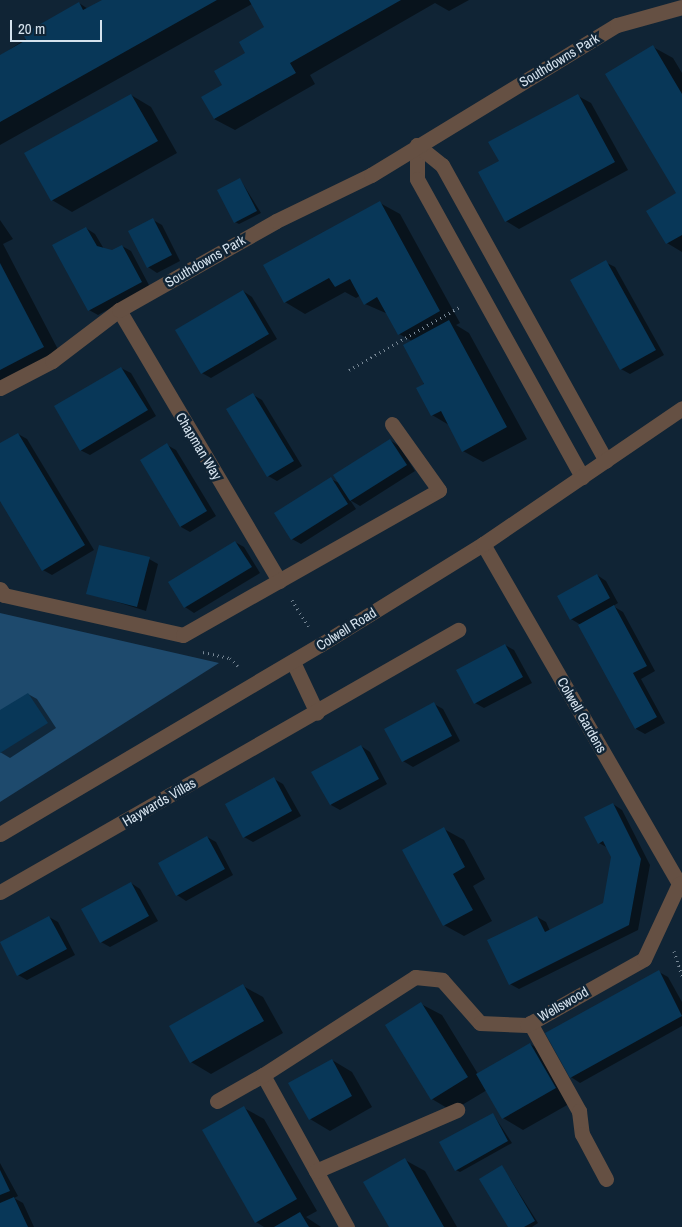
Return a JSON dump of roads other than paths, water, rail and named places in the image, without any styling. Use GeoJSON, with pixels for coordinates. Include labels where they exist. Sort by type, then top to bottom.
{"type":"FeatureCollection","features":[{"type":"Feature","properties":{"kind":"street","name":"Southdowns Park"},"geometry":{"type":"LineString","coordinates":[[0,388],[52,360],[119,310],[276,221],[371,175],[617,25],[682,7]]}},
{"type":"Feature","properties":{"kind":"street"},"geometry":{"type":"LineString","coordinates":[[418,146],[417,179],[582,477]]}},
{"type":"Feature","properties":{"kind":"street"},"geometry":{"type":"LineString","coordinates":[[418,146],[442,165],[606,461]]}},
{"type":"Feature","properties":{"kind":"street","name":"Chapman Way"},"geometry":{"type":"LineString","coordinates":[[119,310],[279,581]]}},
{"type":"Feature","properties":{"kind":"street","name":"Colwell Road"},"geometry":{"type":"LineString","coordinates":[[0,834],[293,662],[483,544],[682,408]]}},
{"type":"Feature","properties":{"kind":"street"},"geometry":{"type":"LineString","coordinates":[[0,589],[4,595],[183,635],[439,490],[392,424]]}},
{"type":"Feature","properties":{"kind":"street","name":"Colwell Gardens"},"geometry":{"type":"LineString","coordinates":[[483,544],[681,884]]}},
{"type":"Feature","properties":{"kind":"street","name":"Haywards Villas"},"geometry":{"type":"LineString","coordinates":[[0,892],[458,630]]}},
{"type":"Feature","properties":{"kind":"street"},"geometry":{"type":"LineString","coordinates":[[293,662],[317,712]]}},
{"type":"Feature","properties":{"kind":"street","name":"Wellswood"},"geometry":{"type":"LineString","coordinates":[[217,1101],[263,1075],[415,977],[442,980],[480,1023],[530,1023],[644,958],[681,884]]}},
{"type":"Feature","properties":{"kind":"street"},"geometry":{"type":"LineString","coordinates":[[530,1023],[579,1111],[582,1134],[606,1179]]}},
{"type":"Feature","properties":{"kind":"street"},"geometry":{"type":"LineString","coordinates":[[263,1075],[346,1227]]}},
{"type":"Feature","properties":{"kind":"street"},"geometry":{"type":"LineString","coordinates":[[316,1171],[457,1110]]}}]}
